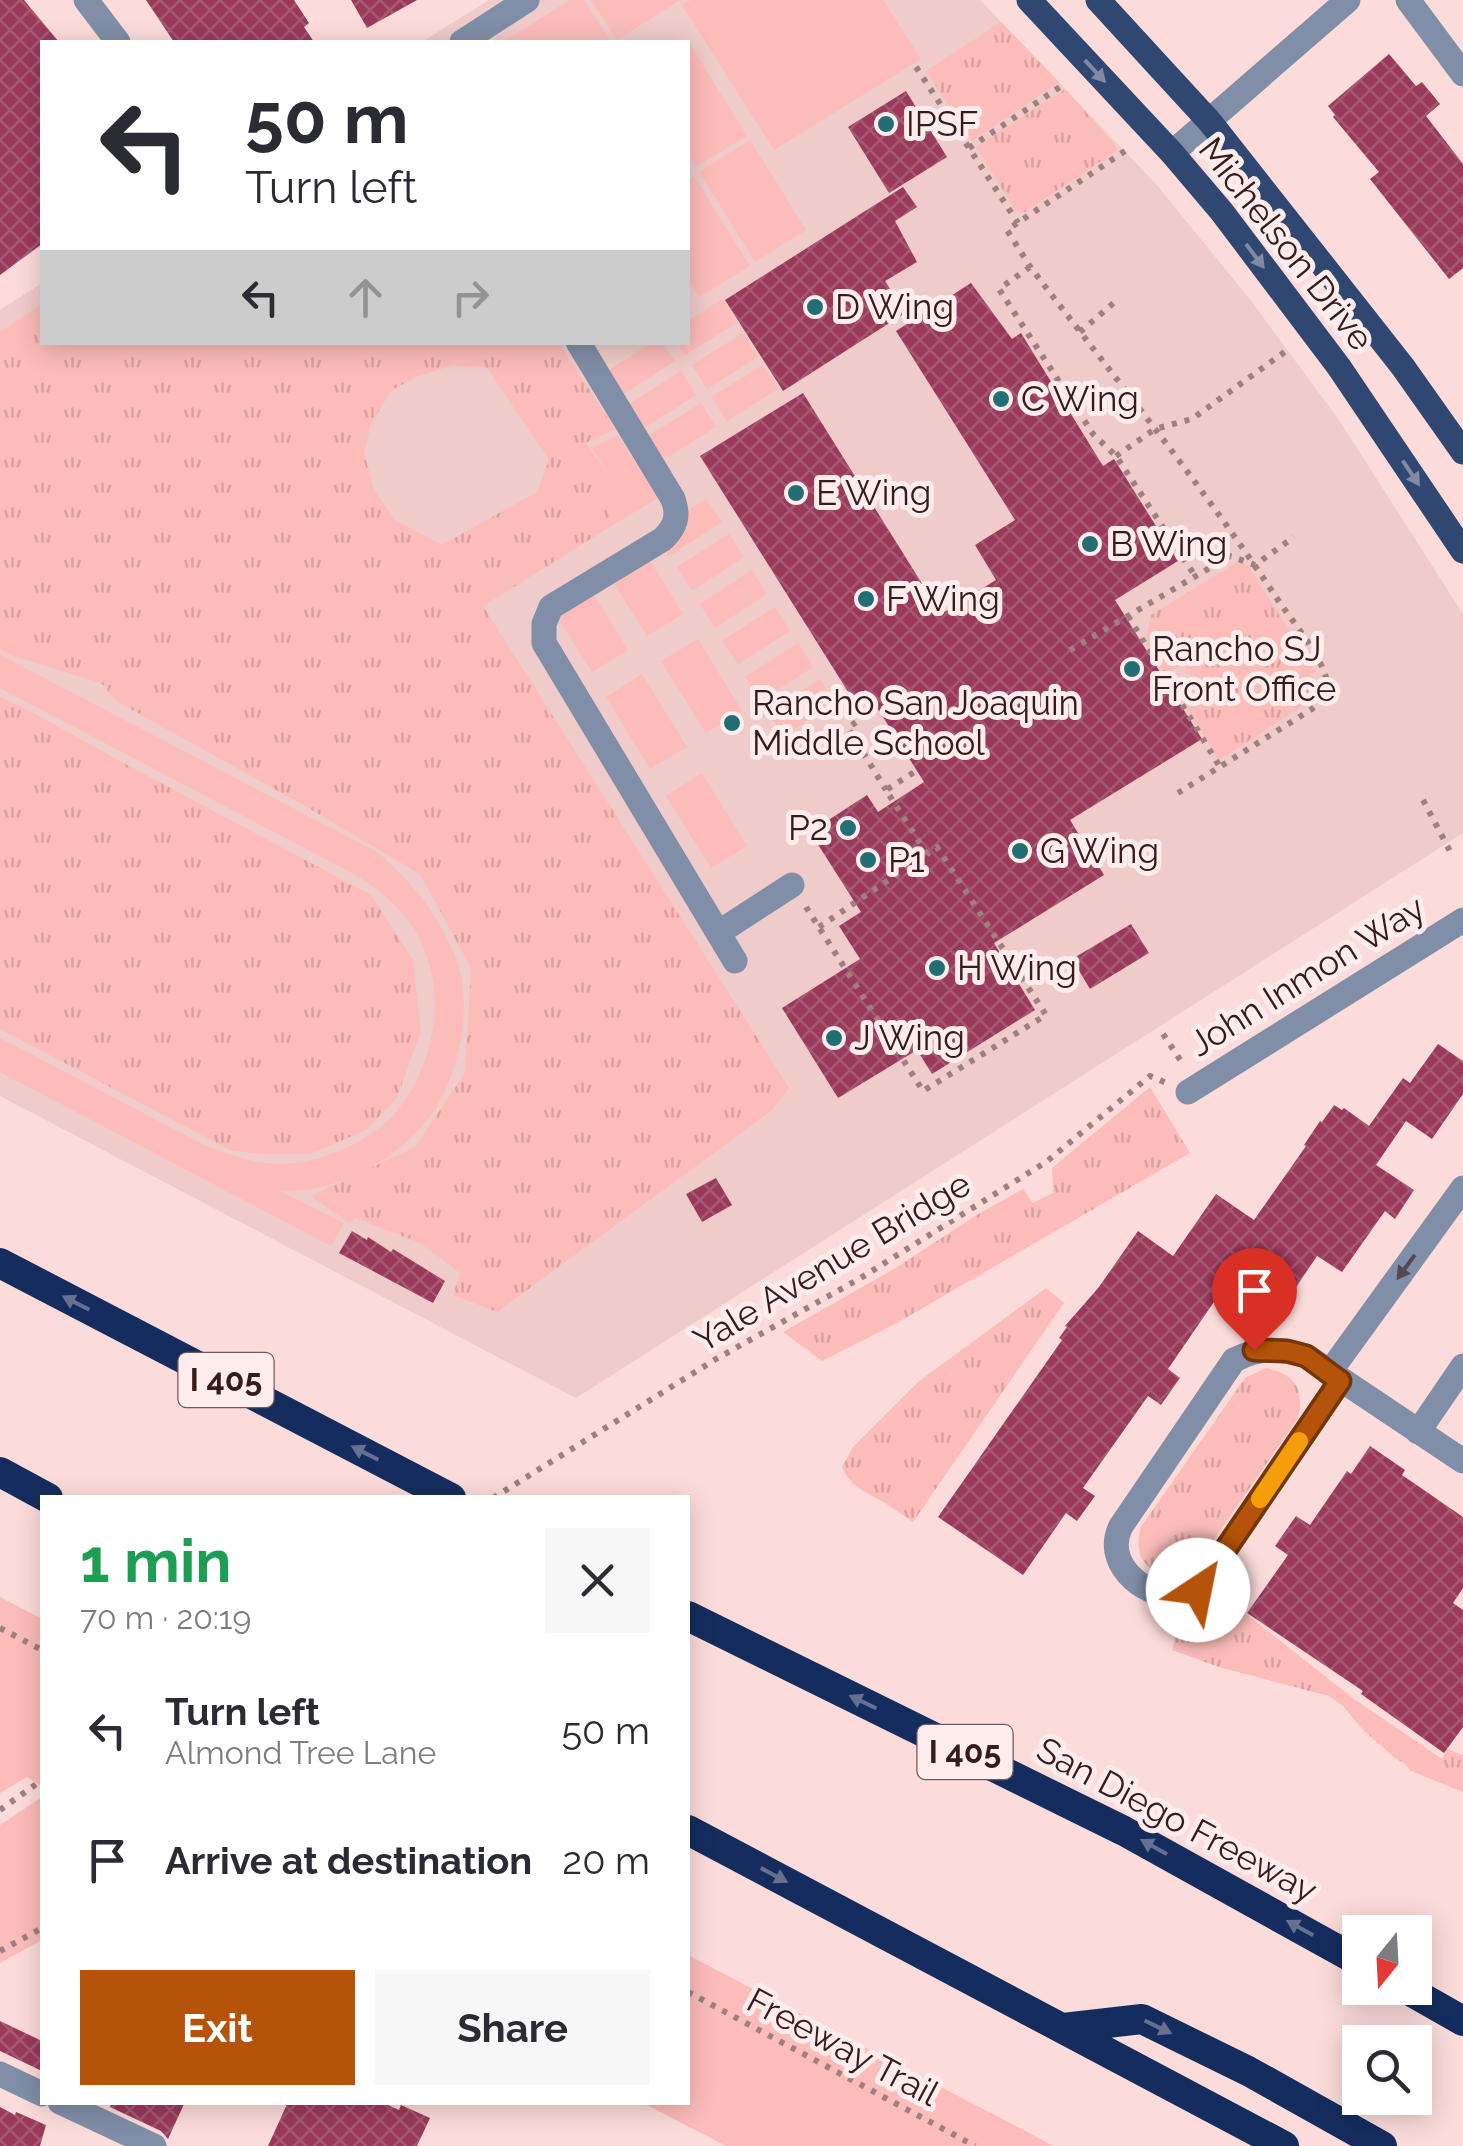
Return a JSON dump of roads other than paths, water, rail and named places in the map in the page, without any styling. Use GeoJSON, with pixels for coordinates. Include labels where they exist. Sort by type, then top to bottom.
{"type":"FeatureCollection","features":[{"type":"Feature","properties":{"kind":"highway","name":"I 405"},"geometry":{"type":"LineString","coordinates":[[0,1264],[445,1495]]}},
{"type":"Feature","properties":{"kind":"highway"},"geometry":{"type":"LineString","coordinates":[[0,1472],[42,1495]]}},
{"type":"Feature","properties":{"kind":"highway","name":"San Diego Freeway"},"geometry":{"type":"LineString","coordinates":[[690,1617],[1124,1831],[1342,1952]]}},
{"type":"Feature","properties":{"kind":"highway"},"geometry":{"type":"LineString","coordinates":[[690,1831],[1284,2146]]}},
{"type":"Feature","properties":{"kind":"highway"},"geometry":{"type":"LineString","coordinates":[[1432,2003],[1463,2021]]}},
{"type":"Feature","properties":{"kind":"highway"},"geometry":{"type":"LineString","coordinates":[[1063,2028],[1142,2019],[1248,2071],[1382,2146]]}},
{"type":"Feature","properties":{"kind":"main road","name":"Michelson Drive"},"geometry":{"type":"LineString","coordinates":[[1028,0],[1222,212],[1340,367],[1463,552]]}},
{"type":"Feature","properties":{"kind":"main road","name":"Michelson Drive"},"geometry":{"type":"LineString","coordinates":[[1098,0],[1210,122],[1402,367],[1463,452]]}},
{"type":"Feature","properties":{"kind":"street"},"geometry":{"type":"LineString","coordinates":[[86,0],[116,40]]}},
{"type":"Feature","properties":{"kind":"street"},"geometry":{"type":"LineString","coordinates":[[465,40],[527,0]]}},
{"type":"Feature","properties":{"kind":"street"},"geometry":{"type":"LineString","coordinates":[[1172,154],[1348,0]]}},
{"type":"Feature","properties":{"kind":"street"},"geometry":{"type":"LineString","coordinates":[[1408,0],[1463,74]]}},
{"type":"Feature","properties":{"kind":"street"},"geometry":{"type":"LineString","coordinates":[[580,345],[673,499],[677,518],[672,530],[662,538],[551,607],[542,633],[544,643],[735,961]]}},
{"type":"Feature","properties":{"kind":"street"},"geometry":{"type":"LineString","coordinates":[[718,933],[792,885]]}},
{"type":"Feature","properties":{"kind":"street","name":"John Inmon Way"},"geometry":{"type":"LineString","coordinates":[[1188,1092],[1463,920]]}},
{"type":"Feature","properties":{"kind":"street"},"geometry":{"type":"LineString","coordinates":[[1463,1188],[1335,1377],[1198,1590],[1174,1596],[1152,1590],[1124,1571],[1116,1555],[1115,1538],[1121,1526],[1234,1360],[1254,1350],[1306,1356],[1335,1377],[1463,1462]]}},
{"type":"Feature","properties":{"kind":"street"},"geometry":{"type":"LineString","coordinates":[[1418,1432],[1463,1366]]}},
{"type":"Feature","properties":{"kind":"street"},"geometry":{"type":"LineString","coordinates":[[0,2074],[40,2093]]}},
{"type":"Feature","properties":{"kind":"street"},"geometry":{"type":"LineString","coordinates":[[66,2105],[154,2146]]}},
{"type":"Feature","properties":{"kind":"place","name":"IPSF"},"geometry":{"type":"Point","coordinates":[886,124]}},
{"type":"Feature","properties":{"kind":"place","name":"D Wing"},"geometry":{"type":"Point","coordinates":[815,307]}},
{"type":"Feature","properties":{"kind":"place","name":"C Wing"},"geometry":{"type":"Point","coordinates":[1001,399]}},
{"type":"Feature","properties":{"kind":"place","name":"E Wing"},"geometry":{"type":"Point","coordinates":[796,493]}},
{"type":"Feature","properties":{"kind":"place","name":"B Wing"},"geometry":{"type":"Point","coordinates":[1090,544]}},
{"type":"Feature","properties":{"kind":"place","name":"F Wing"},"geometry":{"type":"Point","coordinates":[866,599]}},
{"type":"Feature","properties":{"kind":"place","name":"Rancho SJ Front Office"},"geometry":{"type":"Point","coordinates":[1132,669]}},
{"type":"Feature","properties":{"kind":"place","name":"Rancho San Joaquin Middle School"},"geometry":{"type":"Point","coordinates":[732,723]}},
{"type":"Feature","properties":{"kind":"place","name":"P2"},"geometry":{"type":"Point","coordinates":[848,828]}},
{"type":"Feature","properties":{"kind":"place","name":"G Wing"},"geometry":{"type":"Point","coordinates":[1020,851]}},
{"type":"Feature","properties":{"kind":"place","name":"P1"},"geometry":{"type":"Point","coordinates":[868,860]}},
{"type":"Feature","properties":{"kind":"place","name":"H Wing"},"geometry":{"type":"Point","coordinates":[937,968]}},
{"type":"Feature","properties":{"kind":"place","name":"J Wing"},"geometry":{"type":"Point","coordinates":[834,1038]}}]}
